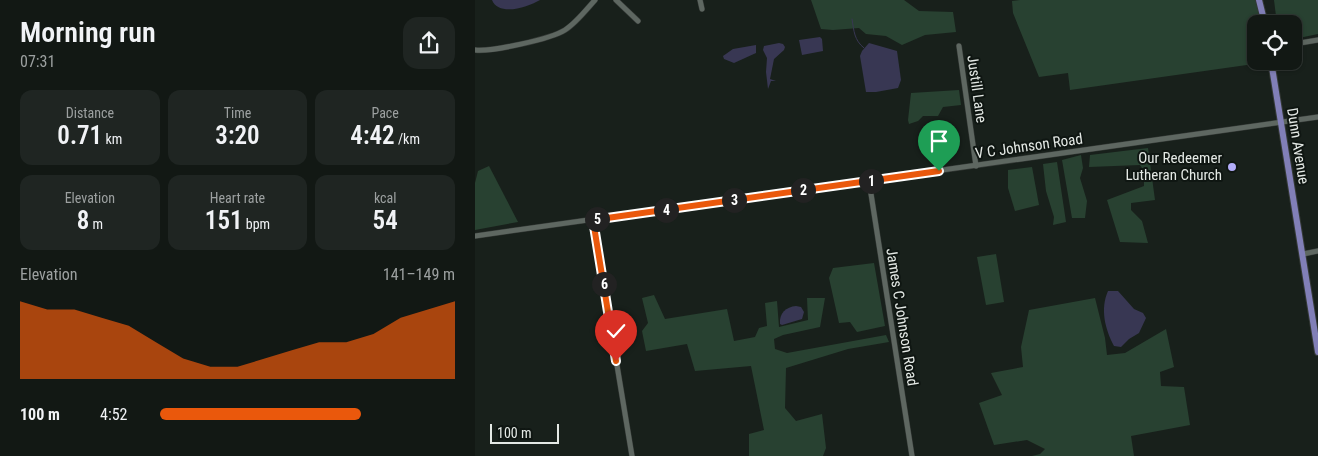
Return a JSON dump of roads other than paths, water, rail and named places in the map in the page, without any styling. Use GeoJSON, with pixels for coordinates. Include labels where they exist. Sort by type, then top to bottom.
{"type":"FeatureCollection","features":[{"type":"Feature","properties":{"kind":"main road"},"geometry":{"type":"LineString","coordinates":[[1260,0],[1263,15]]}},
{"type":"Feature","properties":{"kind":"main road","name":"Dunn Avenue"},"geometry":{"type":"LineString","coordinates":[[1272,70],[1318,352]]}},
{"type":"Feature","properties":{"kind":"street"},"geometry":{"type":"LineString","coordinates":[[475,50],[539,40],[555,35],[568,27],[595,0]]}},
{"type":"Feature","properties":{"kind":"street"},"geometry":{"type":"LineString","coordinates":[[616,0],[638,21]]}},
{"type":"Feature","properties":{"kind":"street"},"geometry":{"type":"LineString","coordinates":[[700,0],[702,9]]}},
{"type":"Feature","properties":{"kind":"street"},"geometry":{"type":"LineString","coordinates":[[1302,43],[1318,40]]}},
{"type":"Feature","properties":{"kind":"street","name":"Justill Lane"},"geometry":{"type":"LineString","coordinates":[[959,46],[977,166]]}},
{"type":"Feature","properties":{"kind":"street","name":"V C Johnson Road"},"geometry":{"type":"LineString","coordinates":[[475,236],[1318,117]]}},
{"type":"Feature","properties":{"kind":"street","name":"James C Johnson Road"},"geometry":{"type":"LineString","coordinates":[[869,181],[912,456]]}},
{"type":"Feature","properties":{"kind":"street"},"geometry":{"type":"LineString","coordinates":[[593,220],[631,456]]}},
{"type":"Feature","properties":{"kind":"street"},"geometry":{"type":"LineString","coordinates":[[1303,254],[1318,251]]}},
{"type":"Feature","properties":{"kind":"waterway"},"geometry":{"type":"LineString","coordinates":[[852,19],[856,38],[864,48]]}},
{"type":"Feature","properties":{"kind":"place","name":"Our Redeemer Lutheran Church"},"geometry":{"type":"Point","coordinates":[1232,167]}}]}
